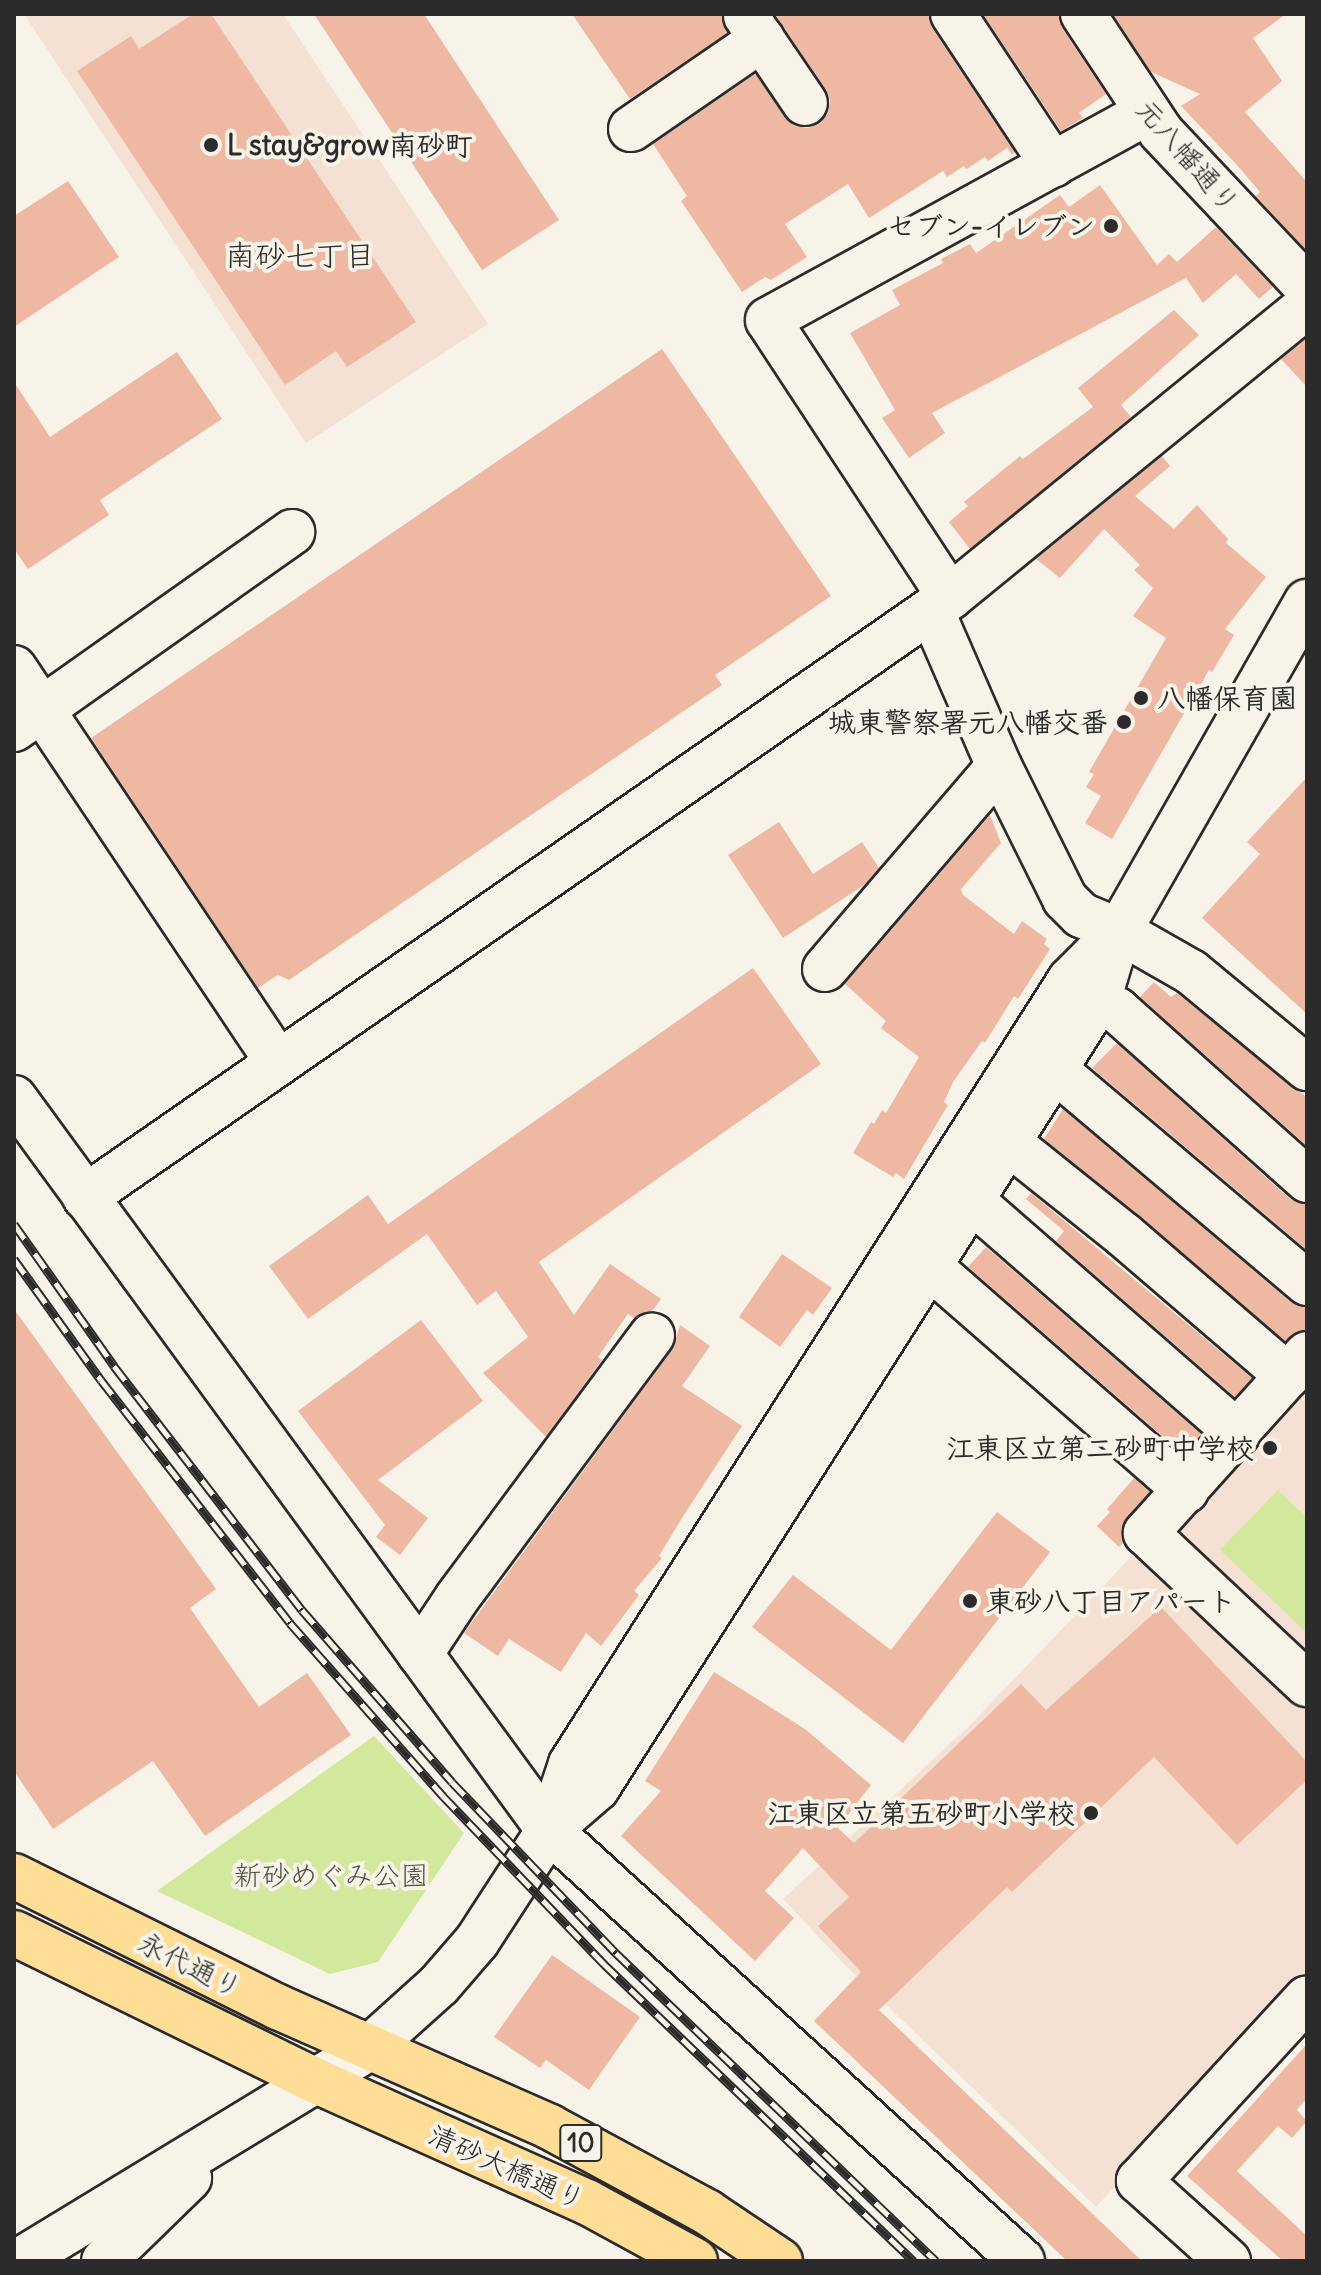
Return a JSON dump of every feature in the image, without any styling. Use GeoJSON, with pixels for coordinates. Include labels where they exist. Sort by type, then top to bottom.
{"type":"FeatureCollection","features":[{"type":"Feature","properties":{"kind":"main road","name":"永代通り"},"geometry":{"type":"LineString","coordinates":[[14,1876],[123,1932],[369,2048]]}},
{"type":"Feature","properties":{"kind":"main road","name":"永代通り"},"geometry":{"type":"LineString","coordinates":[[14,1933],[314,2080]]}},
{"type":"Feature","properties":{"kind":"main road","name":"清砂大橋通り"},"geometry":{"type":"LineString","coordinates":[[369,2048],[550,2127],[707,2212],[780,2261]]}},
{"type":"Feature","properties":{"kind":"main road","name":"清砂大橋通り"},"geometry":{"type":"LineString","coordinates":[[314,2080],[587,2202],[695,2261]]}},
{"type":"Feature","properties":{"kind":"street"},"geometry":{"type":"LineString","coordinates":[[953,14],[1053,165]]}},
{"type":"Feature","properties":{"kind":"street","name":"元八幡通り"},"geometry":{"type":"LineString","coordinates":[[1083,14],[1146,113],[1307,287]]}},
{"type":"Feature","properties":{"kind":"street"},"geometry":{"type":"LineString","coordinates":[[631,129],[754,27],[805,103]]}},
{"type":"Feature","properties":{"kind":"street"},"geometry":{"type":"LineString","coordinates":[[1146,113],[768,320],[941,604],[999,766],[1065,899],[1081,915],[1119,931],[1191,972],[1307,1068]]}},
{"type":"Feature","properties":{"kind":"street"},"geometry":{"type":"LineString","coordinates":[[85,1197],[277,1061],[941,604],[1307,306]]}},
{"type":"Feature","properties":{"kind":"street"},"geometry":{"type":"LineString","coordinates":[[28,719],[292,532]]}},
{"type":"Feature","properties":{"kind":"street"},"geometry":{"type":"LineString","coordinates":[[19,2261],[369,2048],[439,1985],[477,1941],[549,1830],[571,1764],[1070,980],[1119,931],[1296,648],[1307,602]]}},
{"type":"Feature","properties":{"kind":"street"},"geometry":{"type":"LineString","coordinates":[[14,668],[28,719],[277,1061]]}},
{"type":"Feature","properties":{"kind":"street"},"geometry":{"type":"LineString","coordinates":[[825,969],[999,766]]}},
{"type":"Feature","properties":{"kind":"street"},"geometry":{"type":"LineString","coordinates":[[549,1830],[597,1788],[1009,1143],[1098,1001],[1119,931]]}},
{"type":"Feature","properties":{"kind":"street"},"geometry":{"type":"LineString","coordinates":[[1098,1001],[1117,1010],[1307,1180]]}},
{"type":"Feature","properties":{"kind":"street"},"geometry":{"type":"LineString","coordinates":[[1055,1070],[1307,1283]]}},
{"type":"Feature","properties":{"kind":"street"},"geometry":{"type":"LineString","coordinates":[[14,1098],[549,1830],[1022,2261]]}},
{"type":"Feature","properties":{"kind":"street"},"geometry":{"type":"LineString","coordinates":[[1009,1143],[1124,1235],[1298,1365],[1146,1533],[1307,1684]]}},
{"type":"Feature","properties":{"kind":"street"},"geometry":{"type":"LineString","coordinates":[[972,1201],[1238,1433]]}},
{"type":"Feature","properties":{"kind":"street"},"geometry":{"type":"LineString","coordinates":[[930,1267],[1186,1490]]}},
{"type":"Feature","properties":{"kind":"street"},"geometry":{"type":"LineString","coordinates":[[420,1654],[457,1598],[652,1335]]}},
{"type":"Feature","properties":{"kind":"street"},"geometry":{"type":"LineString","coordinates":[[1228,2261],[1139,2181],[1307,1998]]}},
{"type":"Feature","properties":{"kind":"street"},"geometry":{"type":"LineString","coordinates":[[104,2261],[241,2125]]}},
{"type":"Feature","properties":{"kind":"shaded area"},"geometry":{"type":"Polygon","coordinates":[[[24,14],[283,14],[488,324],[306,443],[24,14]]]}},
{"type":"Feature","properties":{"kind":"shaded area","name":"江東区立第二砂町中学校"},"geometry":{"type":"Polygon","coordinates":[[[1307,1369],[1307,1668],[1166,1535],[1307,1369]]]}},
{"type":"Feature","properties":{"kind":"shaded area","name":"江東区立第五砂町小学校"},"geometry":{"type":"Polygon","coordinates":[[[1151,1556],[1307,1701],[1307,1979],[1096,2207],[844,1964],[783,1899],[968,1727],[1131,1557],[1151,1556]]]}},
{"type":"Feature","properties":{"kind":"green space"},"geometry":{"type":"Polygon","coordinates":[[[1278,1490],[1307,1518],[1307,1633],[1220,1550],[1278,1490]]]}},
{"type":"Feature","properties":{"kind":"green space","name":"新砂めぐみ公園"},"geometry":{"type":"Polygon","coordinates":[[[374,1736],[464,1833],[378,1962],[330,1974],[157,1891],[374,1736]]]}},
{"type":"Feature","properties":{"kind":"building"},"geometry":{"type":"Polygon","coordinates":[[[193,14],[211,14],[416,322],[347,367],[336,351],[285,385],[77,71],[131,36],[139,49],[193,14]]]}},
{"type":"Feature","properties":{"kind":"building"},"geometry":{"type":"Polygon","coordinates":[[[314,14],[424,14],[559,220],[482,270],[314,14]]]}},
{"type":"Feature","properties":{"kind":"building"},"geometry":{"type":"Polygon","coordinates":[[[572,14],[722,14],[727,33],[630,99],[572,14]]]}},
{"type":"Feature","properties":{"kind":"building"},"geometry":{"type":"Polygon","coordinates":[[[775,14],[928,14],[932,28],[1015,152],[1012,155],[1007,148],[988,161],[985,157],[947,177],[943,171],[869,218],[848,184],[785,224],[807,257],[771,280],[765,277],[742,292],[681,201],[687,196],[653,144],[755,74],[793,125],[808,128],[820,123],[828,113],[830,100],[826,90],[775,14]]]}},
{"type":"Feature","properties":{"kind":"building"},"geometry":{"type":"Polygon","coordinates":[[[983,14],[1058,14],[1062,28],[1106,94],[1079,113],[1083,118],[1061,131],[983,14]]]}},
{"type":"Feature","properties":{"kind":"building"},"geometry":{"type":"Polygon","coordinates":[[[1113,14],[1286,14],[1253,38],[1282,81],[1245,112],[1307,182],[1307,251],[1256,196],[1260,192],[1236,164],[1181,106],[1200,94],[1151,72],[1113,14]]]}},
{"type":"Feature","properties":{"kind":"building"},"geometry":{"type":"Polygon","coordinates":[[[68,181],[119,257],[14,327],[14,216],[68,181]]]}},
{"type":"Feature","properties":{"kind":"building"},"geometry":{"type":"Polygon","coordinates":[[[1100,185],[1157,265],[1169,254],[1177,262],[1216,227],[1273,287],[1259,299],[1236,274],[1203,303],[1186,278],[932,413],[945,433],[909,458],[882,418],[895,410],[850,333],[900,305],[892,290],[943,263],[941,259],[970,244],[976,253],[1060,195],[1069,207],[1100,185]]]}},
{"type":"Feature","properties":{"kind":"building"},"geometry":{"type":"Polygon","coordinates":[[[1174,310],[1199,335],[1121,405],[1131,417],[970,549],[949,522],[968,506],[964,502],[1020,456],[1023,459],[1093,407],[1078,388],[1174,310]]]}},
{"type":"Feature","properties":{"kind":"building"},"geometry":{"type":"Polygon","coordinates":[[[1307,338],[1307,387],[1281,359],[1307,338]]]}},
{"type":"Feature","properties":{"kind":"building"},"geometry":{"type":"Polygon","coordinates":[[[662,349],[831,596],[715,675],[722,685],[289,980],[278,975],[258,988],[91,738],[662,349]]]}},
{"type":"Feature","properties":{"kind":"building"},"geometry":{"type":"Polygon","coordinates":[[[177,352],[222,419],[100,500],[109,515],[28,569],[14,549],[14,382],[50,437],[177,352]]]}},
{"type":"Feature","properties":{"kind":"building"},"geometry":{"type":"Polygon","coordinates":[[[1162,456],[1170,466],[1135,496],[1174,529],[1197,505],[1228,539],[1226,543],[1266,577],[1225,629],[1234,635],[1212,672],[1209,670],[1112,839],[1085,823],[1101,796],[1086,787],[1094,774],[1089,772],[1166,638],[1133,616],[1153,588],[1134,570],[1140,565],[1104,529],[1060,578],[1036,559],[1162,456]]]}},
{"type":"Feature","properties":{"kind":"building"},"geometry":{"type":"Polygon","coordinates":[[[1307,777],[1307,1014],[1202,918],[1260,854],[1247,842],[1307,777]]]}},
{"type":"Feature","properties":{"kind":"building"},"geometry":{"type":"Polygon","coordinates":[[[990,815],[1001,843],[961,889],[963,895],[1014,934],[1022,921],[1047,939],[1044,944],[1050,949],[1018,999],[1014,996],[985,1043],[982,1041],[953,1082],[944,1102],[948,1105],[904,1179],[896,1173],[893,1177],[853,1153],[871,1122],[874,1124],[882,1110],[886,1113],[919,1057],[881,1028],[886,1021],[845,984],[990,815]]]}},
{"type":"Feature","properties":{"kind":"building"},"geometry":{"type":"Polygon","coordinates":[[[779,822],[813,874],[862,842],[879,868],[864,885],[783,938],[728,855],[779,822]]]}},
{"type":"Feature","properties":{"kind":"building"},"geometry":{"type":"Polygon","coordinates":[[[753,968],[821,1064],[539,1262],[574,1315],[610,1264],[661,1299],[653,1310],[634,1318],[628,1314],[598,1357],[602,1360],[546,1437],[483,1373],[528,1337],[496,1291],[477,1305],[427,1234],[308,1319],[269,1266],[368,1195],[388,1224],[753,968]]]}},
{"type":"Feature","properties":{"kind":"building"},"geometry":{"type":"Polygon","coordinates":[[[1154,982],[1171,997],[1177,993],[1307,1098],[1307,1146],[1140,997],[1154,982]]]}},
{"type":"Feature","properties":{"kind":"building"},"geometry":{"type":"Polygon","coordinates":[[[1117,1043],[1290,1199],[1307,1204],[1307,1250],[1092,1068],[1117,1043]]]}},
{"type":"Feature","properties":{"kind":"building"},"geometry":{"type":"Polygon","coordinates":[[[1063,1109],[1291,1302],[1307,1307],[1307,1330],[1299,1331],[1285,1341],[1044,1139],[1063,1109]]]}},
{"type":"Feature","properties":{"kind":"building"},"geometry":{"type":"Polygon","coordinates":[[[1031,1193],[1252,1378],[1235,1397],[1056,1241],[1064,1231],[1026,1199],[1031,1193]]]}},
{"type":"Feature","properties":{"kind":"building"},"geometry":{"type":"Polygon","coordinates":[[[986,1247],[1201,1434],[1183,1454],[968,1267],[986,1247]]]}},
{"type":"Feature","properties":{"kind":"building"},"geometry":{"type":"Polygon","coordinates":[[[782,1254],[832,1288],[813,1315],[807,1310],[780,1347],[739,1317],[782,1254]]]}},
{"type":"Feature","properties":{"kind":"building"},"geometry":{"type":"Polygon","coordinates":[[[14,1309],[216,1589],[190,1608],[259,1707],[307,1673],[351,1735],[205,1836],[153,1761],[53,1829],[14,1771],[14,1309]]]}},
{"type":"Feature","properties":{"kind":"building"},"geometry":{"type":"Polygon","coordinates":[[[421,1320],[483,1401],[378,1480],[428,1518],[400,1555],[376,1537],[385,1525],[298,1411],[421,1320]]]}},
{"type":"Feature","properties":{"kind":"building"},"geometry":{"type":"Polygon","coordinates":[[[680,1325],[710,1346],[682,1386],[742,1426],[682,1518],[659,1556],[662,1558],[634,1591],[639,1595],[601,1646],[586,1633],[561,1672],[509,1639],[498,1656],[464,1633],[672,1350],[680,1325]]]}},
{"type":"Feature","properties":{"kind":"building"},"geometry":{"type":"Polygon","coordinates":[[[1134,1478],[1150,1492],[1127,1517],[1122,1528],[1123,1543],[1119,1547],[1097,1526],[1110,1512],[1107,1509],[1134,1478]]]}},
{"type":"Feature","properties":{"kind":"building","name":"東砂八丁目アパート"},"geometry":{"type":"Polygon","coordinates":[[[997,1512],[1050,1552],[903,1743],[752,1627],[793,1575],[891,1650],[997,1512]]]}},
{"type":"Feature","properties":{"kind":"building"},"geometry":{"type":"Polygon","coordinates":[[[1161,1607],[1307,1762],[1307,1780],[1237,1845],[1154,1757],[1012,1892],[1007,1887],[879,2010],[1142,2261],[1067,2261],[814,2021],[861,1972],[818,1926],[849,1897],[803,1848],[765,1891],[794,1918],[755,1961],[621,1836],[661,1791],[645,1781],[714,1672],[805,1729],[871,1785],[838,1828],[854,1843],[1021,1684],[1046,1710],[1161,1607]]]}},
{"type":"Feature","properties":{"kind":"building"},"geometry":{"type":"Polygon","coordinates":[[[552,1955],[640,2017],[589,2090],[546,2060],[540,2068],[494,2037],[552,1955]]]}},
{"type":"Feature","properties":{"kind":"building"},"geometry":{"type":"Polygon","coordinates":[[[1307,2044],[1307,2098],[1297,2110],[1307,2121],[1292,2138],[1278,2126],[1237,2171],[1307,2236],[1307,2261],[1283,2261],[1187,2176],[1307,2044]]]}},
{"type":"Feature","properties":{"kind":"railway"},"geometry":{"type":"LineString","coordinates":[[14,1224],[114,1366],[302,1610],[452,1782],[616,1953],[936,2261]]}},
{"type":"Feature","properties":{"kind":"railway"},"geometry":{"type":"LineString","coordinates":[[14,1259],[101,1380],[290,1623],[443,1796],[604,1964],[914,2261]]}},
{"type":"Feature","properties":{"kind":"place","name":"L stay&grow南砂町"},"geometry":{"type":"Point","coordinates":[211,145]}},
{"type":"Feature","properties":{"kind":"place","name":"セブン-イレブン"},"geometry":{"type":"Point","coordinates":[1111,226]}},
{"type":"Feature","properties":{"kind":"place","name":"八幡保育園"},"geometry":{"type":"Point","coordinates":[1141,698]}},
{"type":"Feature","properties":{"kind":"place","name":"城東警察署元八幡交番"},"geometry":{"type":"Point","coordinates":[1124,722]}},
{"type":"Feature","properties":{"kind":"place","name":"江東区立第二砂町中学校"},"geometry":{"type":"Point","coordinates":[1270,1448]}},
{"type":"Feature","properties":{"kind":"place","name":"東砂八丁目アパート"},"geometry":{"type":"Point","coordinates":[970,1601]}},
{"type":"Feature","properties":{"kind":"place","name":"江東区立第五砂町小学校"},"geometry":{"type":"Point","coordinates":[1091,1813]}},
{"type":"Feature","properties":{"kind":"district","name":"南砂七丁目"},"geometry":{"type":"Point","coordinates":[300,255]}}]}
